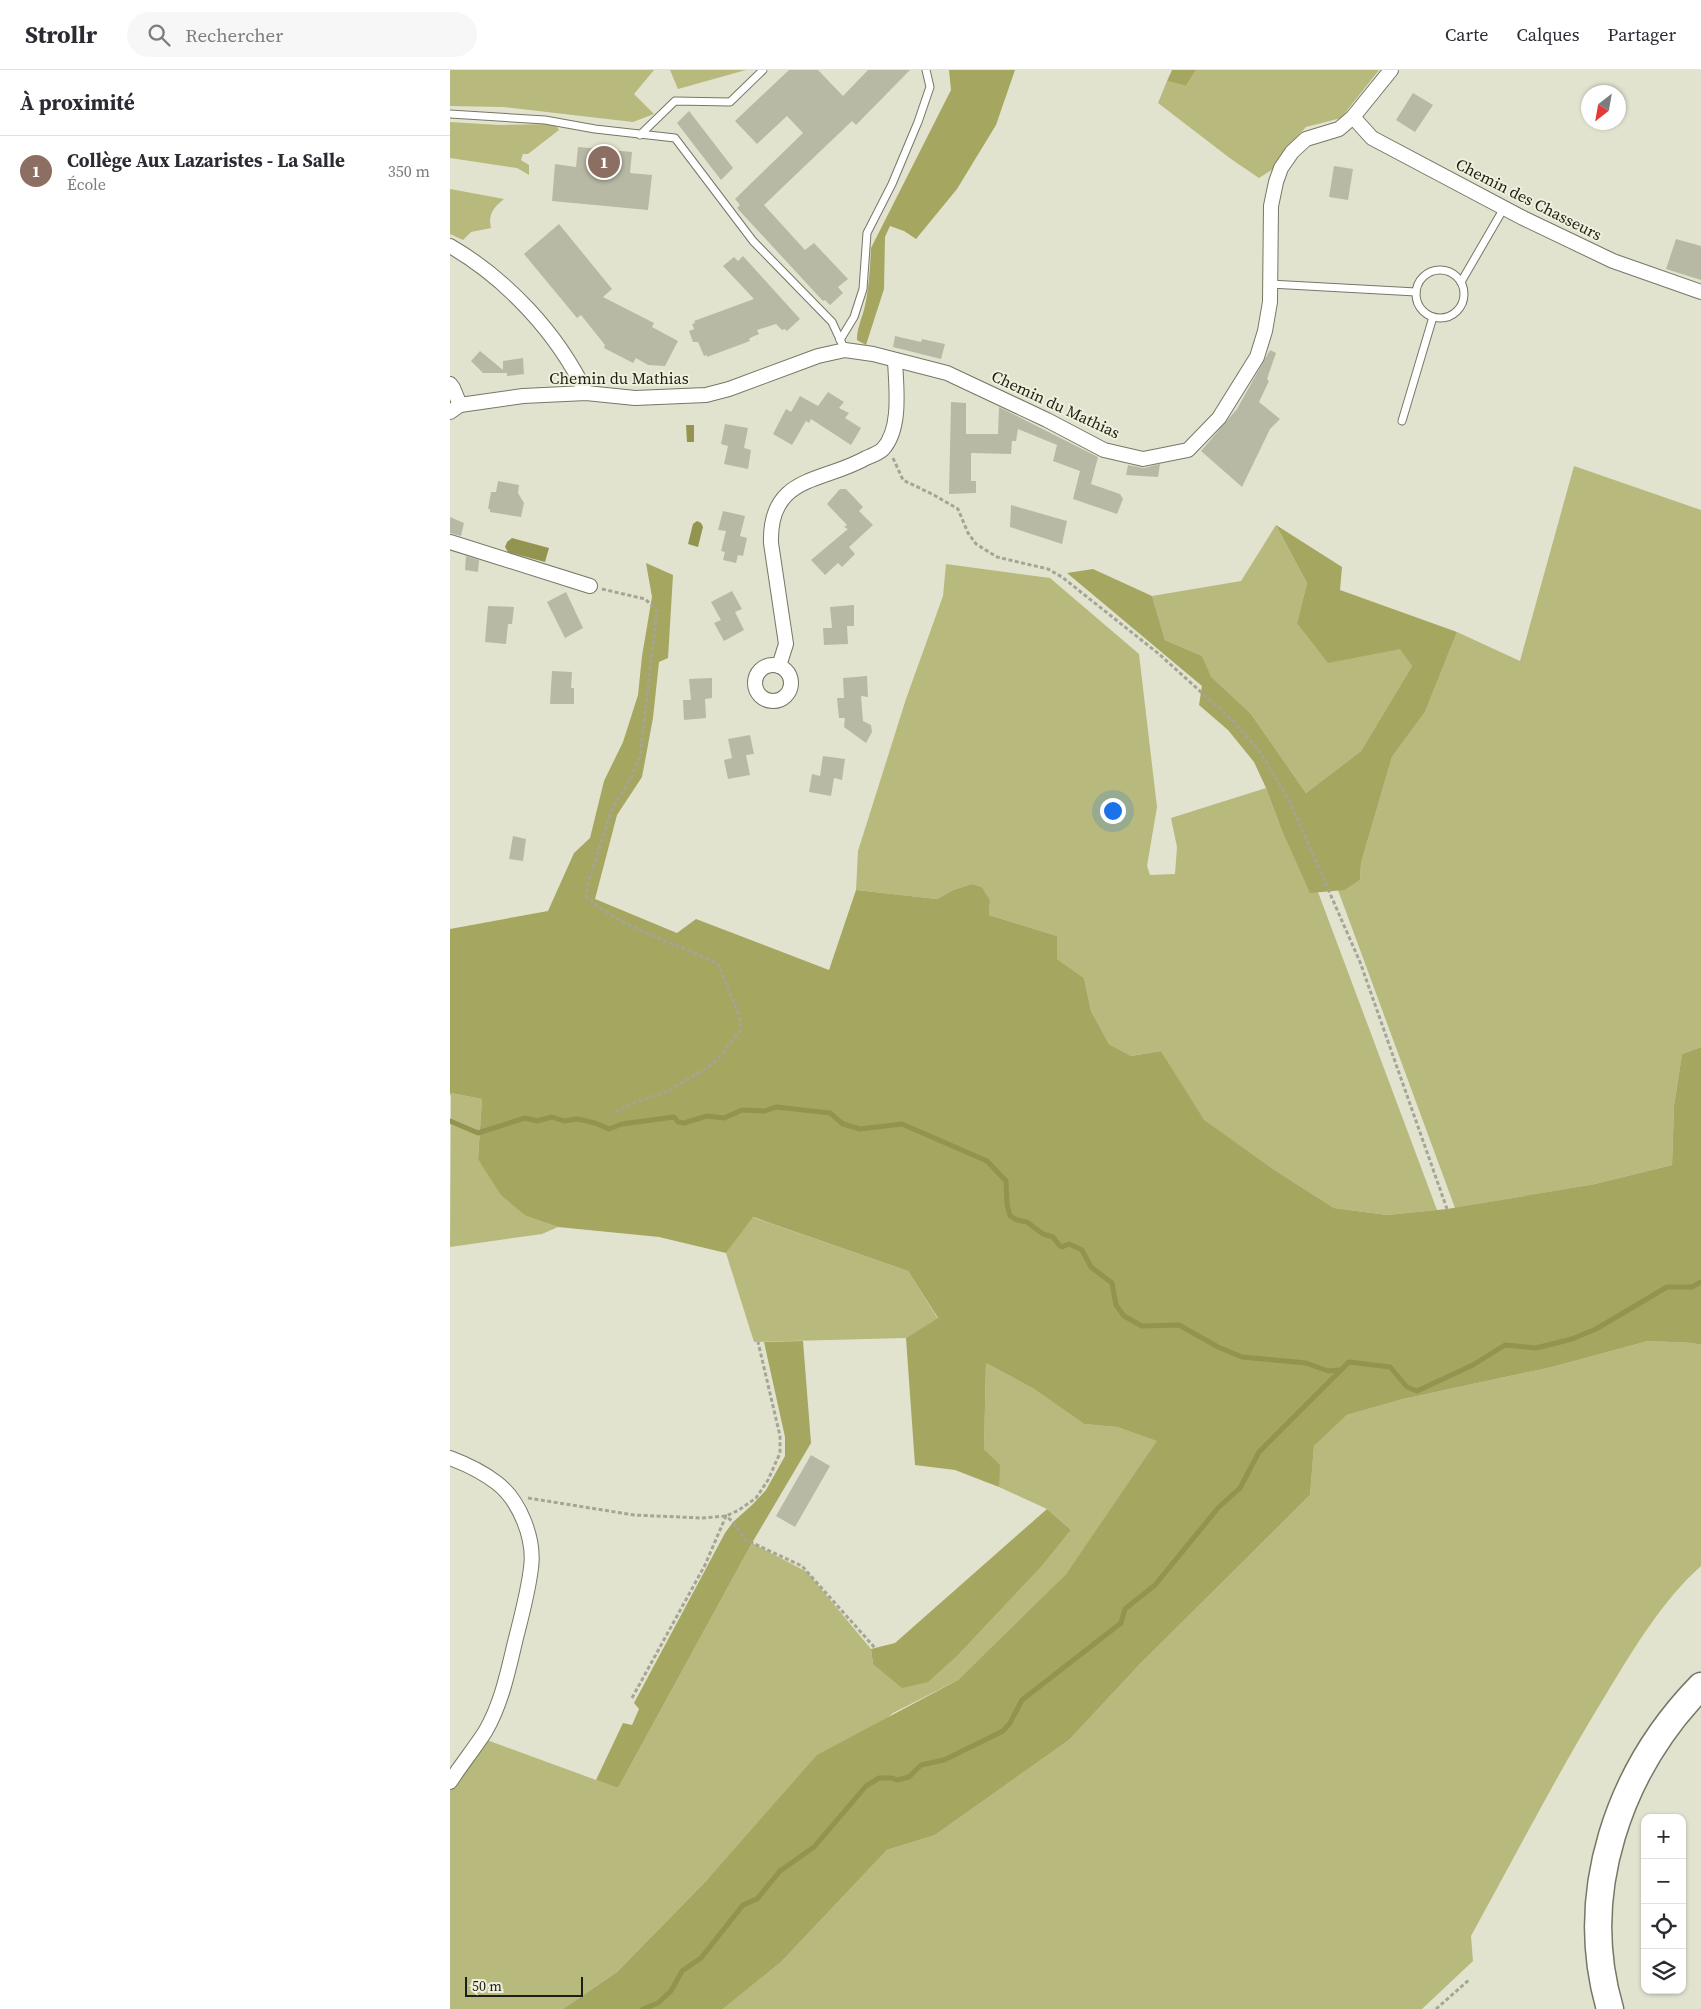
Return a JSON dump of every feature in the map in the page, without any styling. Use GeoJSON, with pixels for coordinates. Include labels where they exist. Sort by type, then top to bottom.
{"type":"FeatureCollection","features":[{"type":"Feature","properties":{"kind":"highway"},"geometry":{"type":"LineString","coordinates":[[1610,2009],[1600,1957],[1599,1931],[1601,1884],[1612,1835],[1627,1792],[1646,1756],[1675,1714],[1701,1686]]}},
{"type":"Feature","properties":{"kind":"street","name":"Chemin du Mathias"},"geometry":{"type":"LineString","coordinates":[[450,384],[454,388],[455,408],[524,396],[586,393],[635,398],[706,395],[729,389],[843,345],[947,374],[1047,420],[1104,450],[1142,460],[1188,450],[1219,418],[1257,357],[1265,331],[1270,302],[1271,206],[1281,168],[1292,152],[1306,139],[1339,129],[1353,118],[1391,70]]}},
{"type":"Feature","properties":{"kind":"street","name":"Chemin des Chasseurs"},"geometry":{"type":"LineString","coordinates":[[1353,118],[1372,138],[1504,208],[1613,261],[1701,292]]}},
{"type":"Feature","properties":{"kind":"street"},"geometry":{"type":"LineString","coordinates":[[450,246],[471,258],[493,275],[537,319],[574,367],[586,393]]}},
{"type":"Feature","properties":{"kind":"street"},"geometry":{"type":"LineString","coordinates":[[779,666],[786,644],[771,543],[770,528],[774,516],[789,492],[800,484],[855,465],[883,449],[892,433],[896,410],[896,360]]}},
{"type":"Feature","properties":{"kind":"street"},"geometry":{"type":"LineString","coordinates":[[450,542],[590,586]]}},
{"type":"Feature","properties":{"kind":"street"},"geometry":{"type":"LineString","coordinates":[[450,1458],[498,1483],[512,1499],[523,1520],[530,1544],[532,1566],[519,1627],[495,1710],[485,1731],[450,1782]]}},
{"type":"Feature","properties":{"kind":"lane"},"geometry":{"type":"LineString","coordinates":[[640,135],[675,101],[730,102],[763,70]]}},
{"type":"Feature","properties":{"kind":"lane"},"geometry":{"type":"LineString","coordinates":[[843,345],[863,290],[867,234],[892,184],[918,122],[930,87],[926,70]]}},
{"type":"Feature","properties":{"kind":"lane"},"geometry":{"type":"LineString","coordinates":[[450,114],[545,120],[640,135],[675,138],[753,241],[832,322],[843,345]]}},
{"type":"Feature","properties":{"kind":"lane"},"geometry":{"type":"LineString","coordinates":[[1461,282],[1504,208]]}},
{"type":"Feature","properties":{"kind":"lane"},"geometry":{"type":"LineString","coordinates":[[1435,271],[1450,272],[1461,282],[1464,290],[1462,306],[1450,317],[1433,317],[1420,308],[1416,292],[1422,279],[1435,271]]}},
{"type":"Feature","properties":{"kind":"lane"},"geometry":{"type":"LineString","coordinates":[[1269,284],[1416,292]]}},
{"type":"Feature","properties":{"kind":"lane"},"geometry":{"type":"LineString","coordinates":[[1402,421],[1433,317]]}},
{"type":"Feature","properties":{"kind":"path"},"geometry":{"type":"LineString","coordinates":[[885,444],[903,480],[958,509],[968,534],[976,544],[997,557],[1048,569],[1062,577],[1158,654],[1233,721],[1260,752],[1289,800],[1360,962],[1446,1209]]}},
{"type":"Feature","properties":{"kind":"path"},"geometry":{"type":"LineString","coordinates":[[590,586],[645,599],[657,610],[640,757],[631,778],[612,809],[588,884],[586,897],[599,908],[633,927],[718,964],[740,1018],[741,1030],[720,1056],[708,1067],[666,1092],[636,1102],[612,1114]]}},
{"type":"Feature","properties":{"kind":"path"},"geometry":{"type":"LineString","coordinates":[[512,1499],[522,1498],[634,1515],[702,1518],[726,1516],[756,1498],[768,1480],[780,1453],[780,1436],[758,1342]]}},
{"type":"Feature","properties":{"kind":"path"},"geometry":{"type":"LineString","coordinates":[[726,1516],[733,1522],[746,1540],[802,1566],[875,1648]]}},
{"type":"Feature","properties":{"kind":"path"},"geometry":{"type":"LineString","coordinates":[[632,1698],[705,1564],[726,1516]]}},
{"type":"Feature","properties":{"kind":"path"},"geometry":{"type":"LineString","coordinates":[[1436,2009],[1470,1978]]}},
{"type":"Feature","properties":{"kind":"green space"},"geometry":{"type":"Polygon","coordinates":[[[450,70],[654,70],[634,94],[654,114],[633,122],[503,107],[450,106],[450,70]]]}},
{"type":"Feature","properties":{"kind":"green space"},"geometry":{"type":"Polygon","coordinates":[[[670,70],[746,70],[678,89],[670,70]]]}},
{"type":"Feature","properties":{"kind":"green space"},"geometry":{"type":"Polygon","coordinates":[[[1196,70],[1379,70],[1341,118],[1306,127],[1273,169],[1259,178],[1158,103],[1167,81],[1186,86],[1196,70]]]}},
{"type":"Feature","properties":{"kind":"green space"},"geometry":{"type":"Polygon","coordinates":[[[450,122],[500,125],[555,124],[559,130],[528,154],[523,154],[521,160],[529,165],[529,175],[517,168],[450,158],[450,122]]]}},
{"type":"Feature","properties":{"kind":"green space"},"geometry":{"type":"Polygon","coordinates":[[[450,189],[504,199],[492,212],[490,219],[491,228],[471,232],[463,240],[450,234],[450,189]]]}},
{"type":"Feature","properties":{"kind":"green space"},"geometry":{"type":"Polygon","coordinates":[[[1574,466],[1701,510],[1701,1047],[1682,1054],[1674,1106],[1672,1165],[1595,1184],[1455,1208],[1338,890],[1345,890],[1360,880],[1361,863],[1392,757],[1425,712],[1457,632],[1520,661],[1574,466]]]}},
{"type":"Feature","properties":{"kind":"green space"},"geometry":{"type":"Polygon","coordinates":[[[1276,525],[1307,583],[1297,623],[1401,649],[1412,666],[1361,751],[1306,793],[1251,714],[1210,677],[1202,656],[1165,640],[1152,596],[1241,581],[1276,525]]]}},
{"type":"Feature","properties":{"kind":"green space"},"geometry":{"type":"Polygon","coordinates":[[[946,564],[1050,578],[1139,654],[1157,807],[1147,866],[1150,875],[1175,874],[1177,847],[1171,818],[1266,788],[1282,831],[1310,892],[1318,892],[1437,1210],[1387,1215],[1334,1208],[1276,1171],[1203,1120],[1161,1051],[1131,1056],[1109,1044],[1091,1011],[1084,978],[1057,959],[1057,936],[989,915],[990,900],[982,887],[972,884],[953,890],[937,899],[856,890],[858,851],[906,699],[943,596],[946,564]]]}},
{"type":"Feature","properties":{"kind":"green space"},"geometry":{"type":"Polygon","coordinates":[[[451,1093],[482,1099],[478,1159],[526,1216],[558,1227],[542,1234],[450,1247],[451,1093]]]}},
{"type":"Feature","properties":{"kind":"green space"},"geometry":{"type":"Polygon","coordinates":[[[752,1217],[908,1271],[938,1319],[906,1338],[754,1342],[726,1253],[752,1217]]]}},
{"type":"Feature","properties":{"kind":"green space"},"geometry":{"type":"Polygon","coordinates":[[[1648,1341],[1701,1345],[1701,1566],[1674,1594],[1650,1625],[1618,1674],[1572,1752],[1471,1936],[1473,1961],[1422,2009],[723,2009],[781,1962],[887,1850],[935,1835],[1069,1740],[1139,1665],[1310,1495],[1314,1446],[1347,1415],[1403,1399],[1552,1367],[1648,1341]]]}},
{"type":"Feature","properties":{"kind":"green space"},"geometry":{"type":"Polygon","coordinates":[[[986,1363],[1034,1389],[1084,1424],[1117,1427],[1158,1441],[1066,1574],[958,1680],[893,1713],[708,1879],[617,1972],[563,2009],[450,2009],[450,1791],[484,1739],[618,1788],[752,1543],[807,1572],[871,1649],[873,1664],[960,1653],[1042,1566],[1071,1530],[1047,1509],[999,1487],[999,1465],[984,1449],[986,1363]]]}},
{"type":"Feature","properties":{"kind":"shaded area"},"geometry":{"type":"Polygon","coordinates":[[[949,70],[1015,70],[996,125],[957,189],[916,239],[904,231],[890,226],[885,237],[884,289],[866,345],[857,340],[857,336],[867,294],[871,248],[951,90],[949,70]]]}},
{"type":"Feature","properties":{"kind":"shaded area"},"geometry":{"type":"Polygon","coordinates":[[[1172,70],[1196,70],[1186,86],[1167,81],[1172,70]]]}},
{"type":"Feature","properties":{"kind":"shaded area"},"geometry":{"type":"Polygon","coordinates":[[[686,425],[694,425],[694,442],[687,442],[686,425]]]}},
{"type":"Feature","properties":{"kind":"shaded area"},"geometry":{"type":"Polygon","coordinates":[[[697,521],[703,527],[698,547],[688,544],[693,524],[697,521]]]}},
{"type":"Feature","properties":{"kind":"shaded area"},"geometry":{"type":"Polygon","coordinates":[[[1276,525],[1342,567],[1340,590],[1457,632],[1425,712],[1392,757],[1361,863],[1360,880],[1345,890],[1310,893],[1254,762],[1228,730],[1199,705],[1202,686],[1067,573],[1093,569],[1152,596],[1165,640],[1202,656],[1211,677],[1251,714],[1306,793],[1361,751],[1412,666],[1400,649],[1328,663],[1297,623],[1307,583],[1276,525]]]}},
{"type":"Feature","properties":{"kind":"shaded area"},"geometry":{"type":"Polygon","coordinates":[[[512,538],[549,548],[545,562],[508,552],[505,547],[512,538]]]}},
{"type":"Feature","properties":{"kind":"shaded area"},"geometry":{"type":"Polygon","coordinates":[[[646,563],[673,575],[668,658],[659,662],[653,718],[642,777],[617,815],[595,899],[677,933],[696,919],[829,970],[856,890],[937,899],[953,890],[972,884],[982,887],[990,900],[989,915],[1057,936],[1057,959],[1084,978],[1091,1011],[1109,1044],[1131,1056],[1161,1051],[1204,1120],[1276,1171],[1334,1208],[1387,1215],[1447,1209],[1595,1184],[1672,1165],[1674,1106],[1682,1054],[1701,1047],[1701,1345],[1648,1341],[1552,1367],[1403,1399],[1347,1415],[1314,1446],[1310,1495],[1139,1665],[1069,1740],[935,1835],[887,1850],[781,1962],[723,2009],[563,2009],[617,1972],[708,1879],[817,1755],[958,1680],[1066,1574],[1157,1441],[1117,1427],[1084,1424],[1034,1389],[986,1363],[984,1449],[1000,1465],[999,1487],[955,1470],[915,1465],[906,1338],[938,1318],[908,1271],[753,1217],[726,1253],[659,1237],[558,1227],[526,1216],[501,1195],[478,1159],[482,1099],[451,1093],[450,1096],[450,929],[548,911],[574,853],[590,838],[604,781],[623,742],[638,695],[642,656],[652,597],[646,563]]]}},
{"type":"Feature","properties":{"kind":"shaded area"},"geometry":{"type":"Polygon","coordinates":[[[803,1341],[811,1443],[752,1543],[618,1788],[596,1780],[623,1723],[632,1725],[639,1709],[634,1703],[725,1533],[733,1522],[766,1490],[785,1456],[785,1437],[764,1342],[803,1341]]]}},
{"type":"Feature","properties":{"kind":"shaded area"},"geometry":{"type":"Polygon","coordinates":[[[1047,1509],[1071,1530],[1042,1566],[960,1653],[928,1682],[902,1688],[873,1664],[871,1649],[895,1643],[1047,1509]]]}},
{"type":"Feature","properties":{"kind":"building"},"geometry":{"type":"Polygon","coordinates":[[[789,70],[818,70],[843,96],[868,70],[910,70],[856,125],[852,121],[764,205],[805,250],[814,243],[848,279],[838,287],[843,293],[830,305],[825,300],[823,301],[737,208],[740,205],[735,199],[803,133],[787,116],[757,144],[735,121],[789,70]]]}},
{"type":"Feature","properties":{"kind":"building"},"geometry":{"type":"Polygon","coordinates":[[[1413,93],[1433,105],[1415,132],[1396,120],[1413,93]]]}},
{"type":"Feature","properties":{"kind":"building"},"geometry":{"type":"Polygon","coordinates":[[[689,111],[733,168],[721,180],[677,123],[689,111]]]}},
{"type":"Feature","properties":{"kind":"building"},"geometry":{"type":"Polygon","coordinates":[[[578,147],[632,152],[630,173],[652,175],[648,210],[552,201],[555,164],[576,167],[578,147]]]}},
{"type":"Feature","properties":{"kind":"building"},"geometry":{"type":"Polygon","coordinates":[[[1334,166],[1353,169],[1348,200],[1329,197],[1334,166]]]}},
{"type":"Feature","properties":{"kind":"building"},"geometry":{"type":"Polygon","coordinates":[[[559,224],[612,289],[603,297],[654,323],[652,327],[678,341],[665,366],[648,365],[636,358],[633,363],[604,348],[605,345],[581,315],[577,318],[524,254],[559,224]]]}},
{"type":"Feature","properties":{"kind":"building"},"geometry":{"type":"Polygon","coordinates":[[[1676,239],[1701,246],[1701,280],[1666,269],[1676,239]]]}},
{"type":"Feature","properties":{"kind":"building"},"geometry":{"type":"Polygon","coordinates":[[[743,256],[800,319],[787,331],[785,329],[782,330],[776,324],[757,330],[759,334],[749,339],[750,341],[707,357],[707,355],[704,356],[698,342],[693,342],[689,331],[694,329],[692,324],[695,323],[694,321],[754,299],[723,266],[734,257],[738,261],[743,256]]]}},
{"type":"Feature","properties":{"kind":"building"},"geometry":{"type":"Polygon","coordinates":[[[895,336],[921,342],[922,339],[945,344],[941,359],[893,347],[895,336]]]}},
{"type":"Feature","properties":{"kind":"building"},"geometry":{"type":"Polygon","coordinates":[[[1270,350],[1276,353],[1267,379],[1269,381],[1259,402],[1280,419],[1270,429],[1242,487],[1201,451],[1237,409],[1270,350]]]}},
{"type":"Feature","properties":{"kind":"building"},"geometry":{"type":"Polygon","coordinates":[[[480,351],[503,370],[503,361],[523,358],[524,374],[507,376],[507,373],[483,373],[471,361],[480,351]]]}},
{"type":"Feature","properties":{"kind":"building"},"geometry":{"type":"Polygon","coordinates":[[[828,392],[844,402],[839,408],[849,413],[845,418],[861,428],[851,445],[811,419],[809,423],[806,421],[792,445],[773,434],[786,409],[791,412],[800,396],[818,406],[828,392]]]}},
{"type":"Feature","properties":{"kind":"building"},"geometry":{"type":"Polygon","coordinates":[[[951,402],[966,403],[966,434],[998,434],[999,407],[1098,457],[1091,484],[1120,494],[1123,499],[1117,514],[1073,499],[1080,471],[1053,461],[1057,445],[1018,429],[1016,441],[1012,441],[1011,454],[971,453],[971,481],[976,481],[976,493],[949,494],[951,402]]]}},
{"type":"Feature","properties":{"kind":"building"},"geometry":{"type":"Polygon","coordinates":[[[725,424],[748,428],[744,448],[751,450],[748,469],[724,464],[728,446],[721,444],[725,424]]]}},
{"type":"Feature","properties":{"kind":"building"},"geometry":{"type":"Polygon","coordinates":[[[1160,464],[1158,477],[1126,475],[1128,465],[1144,468],[1160,464]]]}},
{"type":"Feature","properties":{"kind":"building"},"geometry":{"type":"Polygon","coordinates":[[[498,481],[519,485],[518,493],[524,503],[521,517],[490,512],[490,509],[488,509],[491,492],[496,492],[498,481]]]}},
{"type":"Feature","properties":{"kind":"building"},"geometry":{"type":"Polygon","coordinates":[[[840,489],[846,489],[863,507],[859,511],[873,525],[849,547],[855,554],[842,567],[838,563],[825,575],[811,560],[848,529],[844,527],[847,525],[827,504],[840,489]]]}},
{"type":"Feature","properties":{"kind":"building"},"geometry":{"type":"Polygon","coordinates":[[[1011,505],[1067,521],[1062,544],[1010,527],[1011,505]]]}},
{"type":"Feature","properties":{"kind":"building"},"geometry":{"type":"Polygon","coordinates":[[[723,511],[745,516],[740,536],[747,538],[743,556],[738,555],[736,563],[723,560],[725,552],[721,551],[726,531],[718,530],[723,511]]]}},
{"type":"Feature","properties":{"kind":"building"},"geometry":{"type":"Polygon","coordinates":[[[450,517],[464,523],[461,536],[450,533],[450,517]]]}},
{"type":"Feature","properties":{"kind":"building"},"geometry":{"type":"Polygon","coordinates":[[[466,556],[479,560],[478,572],[465,570],[466,556]]]}},
{"type":"Feature","properties":{"kind":"building"},"geometry":{"type":"Polygon","coordinates":[[[732,591],[742,609],[735,612],[744,630],[724,641],[714,623],[721,620],[711,602],[732,591]]]}},
{"type":"Feature","properties":{"kind":"building"},"geometry":{"type":"Polygon","coordinates":[[[566,592],[583,628],[565,638],[547,602],[566,592]]]}},
{"type":"Feature","properties":{"kind":"building"},"geometry":{"type":"Polygon","coordinates":[[[854,605],[854,626],[847,626],[848,644],[824,645],[823,628],[832,628],[830,607],[854,605]]]}},
{"type":"Feature","properties":{"kind":"building"},"geometry":{"type":"Polygon","coordinates":[[[488,606],[514,607],[512,624],[508,624],[506,644],[485,642],[488,606]]]}},
{"type":"Feature","properties":{"kind":"building"},"geometry":{"type":"Polygon","coordinates":[[[552,671],[572,672],[571,688],[574,688],[574,704],[550,704],[552,671]]]}},
{"type":"Feature","properties":{"kind":"building"},"geometry":{"type":"Polygon","coordinates":[[[867,676],[868,697],[861,696],[863,721],[871,725],[872,732],[866,743],[844,727],[845,718],[839,718],[837,698],[844,698],[843,678],[867,676]]]}},
{"type":"Feature","properties":{"kind":"building"},"geometry":{"type":"Polygon","coordinates":[[[712,678],[712,698],[705,699],[706,718],[684,720],[683,700],[691,700],[689,679],[712,678]]]}},
{"type":"Feature","properties":{"kind":"building"},"geometry":{"type":"Polygon","coordinates":[[[750,735],[754,754],[746,755],[750,775],[728,779],[724,760],[732,758],[728,739],[750,735]]]}},
{"type":"Feature","properties":{"kind":"building"},"geometry":{"type":"Polygon","coordinates":[[[823,756],[845,759],[842,780],[834,778],[831,796],[809,792],[812,774],[820,776],[823,756]]]}},
{"type":"Feature","properties":{"kind":"building"},"geometry":{"type":"Polygon","coordinates":[[[513,836],[526,839],[523,861],[509,859],[513,836]]]}},
{"type":"Feature","properties":{"kind":"building"},"geometry":{"type":"Polygon","coordinates":[[[811,1455],[830,1466],[795,1527],[776,1516],[811,1455]]]}},
{"type":"Feature","properties":{"kind":"waterway"},"geometry":{"type":"LineString","coordinates":[[450,1121],[478,1133],[525,1118],[537,1121],[552,1117],[564,1121],[577,1119],[595,1123],[609,1129],[622,1124],[674,1117],[678,1122],[684,1123],[707,1116],[724,1118],[742,1110],[765,1111],[776,1107],[830,1113],[843,1124],[860,1129],[902,1124],[987,1161],[1006,1181],[1007,1204],[1010,1216],[1027,1222],[1043,1234],[1053,1237],[1062,1247],[1069,1244],[1082,1250],[1091,1267],[1112,1283],[1116,1305],[1124,1316],[1142,1326],[1179,1325],[1218,1347],[1242,1357],[1306,1363],[1328,1371],[1339,1370]]}},
{"type":"Feature","properties":{"kind":"waterway"},"geometry":{"type":"LineString","coordinates":[[643,2009],[658,2003],[671,1991],[682,1971],[701,1958],[743,1905],[757,1899],[780,1871],[814,1847],[866,1786],[879,1778],[897,1780],[909,1777],[921,1765],[944,1760],[1003,1731],[1010,1723],[1022,1700],[1121,1623],[1125,1609],[1155,1585],[1218,1508],[1240,1488],[1259,1452],[1349,1362],[1390,1367],[1407,1387],[1417,1391],[1473,1365],[1505,1345],[1536,1348],[1572,1339],[1596,1329],[1667,1287],[1692,1287],[1701,1282]]}},
{"type":"Feature","properties":{"kind":"place","name":"Collège Aux Lazaristes - La Salle"},"geometry":{"type":"Point","coordinates":[604,162]}}]}
